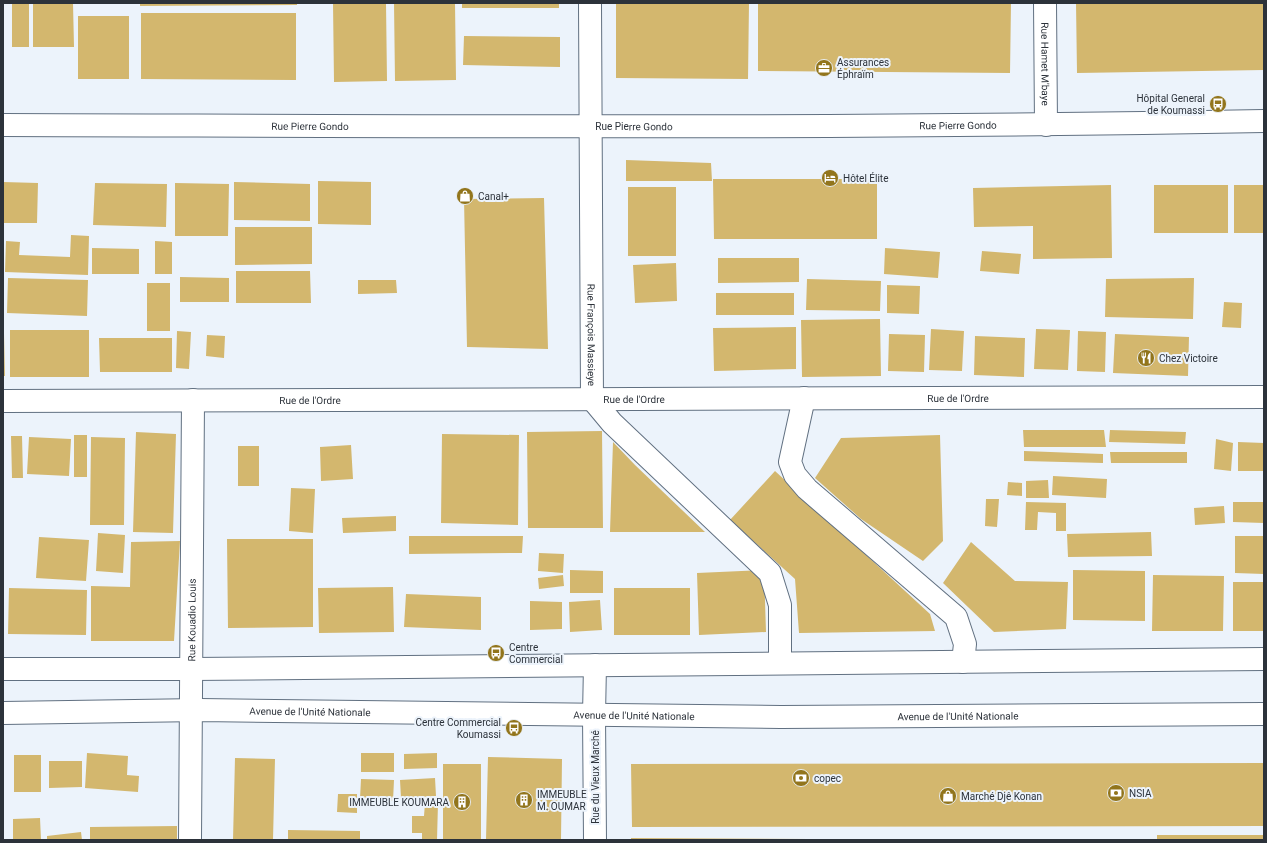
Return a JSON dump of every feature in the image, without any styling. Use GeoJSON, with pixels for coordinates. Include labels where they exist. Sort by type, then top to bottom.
{"type":"FeatureCollection","features":[{"type":"Feature","properties":{"kind":"street","name":"Rue François Massieye"},"geometry":{"type":"LineString","coordinates":[[590,3],[592,399],[612,423],[770,573],[780,605],[780,663]]}},
{"type":"Feature","properties":{"kind":"street","name":"Rue Hamet M'baye"},"geometry":{"type":"LineString","coordinates":[[1044,3],[1046,125]]}},
{"type":"Feature","properties":{"kind":"street","name":"Rue Pierre Gondo"},"geometry":{"type":"LineString","coordinates":[[3,125],[1046,125],[1264,121]]}},
{"type":"Feature","properties":{"kind":"street","name":"Rue de l'Ordre"},"geometry":{"type":"LineString","coordinates":[[3,401],[1264,397]]}},
{"type":"Feature","properties":{"kind":"street"},"geometry":{"type":"LineString","coordinates":[[804,398],[790,462],[794,475],[807,489],[956,617],[964,644],[963,662]]}},
{"type":"Feature","properties":{"kind":"street","name":"Rue Kouadio Louis"},"geometry":{"type":"LineString","coordinates":[[190,840],[192,400]]}},
{"type":"Feature","properties":{"kind":"street"},"geometry":{"type":"LineString","coordinates":[[3,669],[191,669],[1264,660]]}},
{"type":"Feature","properties":{"kind":"street","name":"Rue du Vieux Marché"},"geometry":{"type":"LineString","coordinates":[[595,665],[595,840]]}},
{"type":"Feature","properties":{"kind":"street","name":"Avenue de l'Unité Nationale"},"geometry":{"type":"LineString","coordinates":[[3,713],[191,711],[789,717],[1264,714]]}},
{"type":"Feature","properties":{"kind":"building"},"geometry":{"type":"Polygon","coordinates":[[[12,3],[29,3],[29,47],[12,47],[12,3]]]}},
{"type":"Feature","properties":{"kind":"building"},"geometry":{"type":"Polygon","coordinates":[[[33,3],[73,3],[74,47],[33,47],[33,3]]]}},
{"type":"Feature","properties":{"kind":"building"},"geometry":{"type":"Polygon","coordinates":[[[140,3],[297,3],[297,5],[140,6],[140,3]]]}},
{"type":"Feature","properties":{"kind":"building"},"geometry":{"type":"Polygon","coordinates":[[[333,3],[386,3],[387,81],[334,82],[333,3]]]}},
{"type":"Feature","properties":{"kind":"building"},"geometry":{"type":"Polygon","coordinates":[[[394,3],[455,3],[456,80],[395,81],[394,3]]]}},
{"type":"Feature","properties":{"kind":"building"},"geometry":{"type":"Polygon","coordinates":[[[462,3],[559,3],[559,8],[462,8],[462,3]]]}},
{"type":"Feature","properties":{"kind":"building"},"geometry":{"type":"Polygon","coordinates":[[[616,3],[749,3],[748,79],[616,78],[616,3]]]}},
{"type":"Feature","properties":{"kind":"building"},"geometry":{"type":"Polygon","coordinates":[[[758,3],[1011,3],[1010,73],[758,71],[758,3]]]}},
{"type":"Feature","properties":{"kind":"building"},"geometry":{"type":"Polygon","coordinates":[[[1076,3],[1264,3],[1264,70],[1077,73],[1076,3]]]}},
{"type":"Feature","properties":{"kind":"building"},"geometry":{"type":"Polygon","coordinates":[[[141,13],[296,13],[296,80],[141,79],[141,13]]]}},
{"type":"Feature","properties":{"kind":"building"},"geometry":{"type":"Polygon","coordinates":[[[78,16],[129,16],[129,79],[78,79],[78,16]]]}},
{"type":"Feature","properties":{"kind":"building"},"geometry":{"type":"Polygon","coordinates":[[[464,36],[560,37],[560,67],[463,65],[464,36]]]}},
{"type":"Feature","properties":{"kind":"building"},"geometry":{"type":"Polygon","coordinates":[[[626,160],[711,163],[712,181],[626,181],[626,160]]]}},
{"type":"Feature","properties":{"kind":"building"},"geometry":{"type":"Polygon","coordinates":[[[713,179],[877,179],[877,239],[714,239],[713,179]]]}},
{"type":"Feature","properties":{"kind":"building"},"geometry":{"type":"Polygon","coordinates":[[[318,181],[371,182],[371,225],[318,224],[318,181]]]}},
{"type":"Feature","properties":{"kind":"building"},"geometry":{"type":"Polygon","coordinates":[[[3,182],[38,183],[37,223],[3,223],[3,182]]]}},
{"type":"Feature","properties":{"kind":"building"},"geometry":{"type":"Polygon","coordinates":[[[234,182],[310,184],[310,221],[234,220],[234,182]]]}},
{"type":"Feature","properties":{"kind":"building"},"geometry":{"type":"Polygon","coordinates":[[[95,183],[167,184],[166,227],[93,225],[95,183]]]}},
{"type":"Feature","properties":{"kind":"building"},"geometry":{"type":"Polygon","coordinates":[[[175,183],[229,184],[228,236],[175,236],[175,183]]]}},
{"type":"Feature","properties":{"kind":"building"},"geometry":{"type":"Polygon","coordinates":[[[1111,185],[1112,258],[1033,259],[1033,226],[974,227],[973,188],[1111,185]]]}},
{"type":"Feature","properties":{"kind":"building"},"geometry":{"type":"Polygon","coordinates":[[[1154,185],[1228,185],[1228,233],[1154,233],[1154,185]]]}},
{"type":"Feature","properties":{"kind":"building"},"geometry":{"type":"Polygon","coordinates":[[[1234,185],[1264,185],[1264,233],[1234,233],[1234,185]]]}},
{"type":"Feature","properties":{"kind":"building"},"geometry":{"type":"Polygon","coordinates":[[[628,187],[676,187],[676,256],[628,256],[628,187]]]}},
{"type":"Feature","properties":{"kind":"building"},"geometry":{"type":"Polygon","coordinates":[[[544,198],[548,349],[467,347],[464,199],[544,198]]]}},
{"type":"Feature","properties":{"kind":"building"},"geometry":{"type":"Polygon","coordinates":[[[235,227],[312,227],[312,264],[235,265],[235,227]]]}},
{"type":"Feature","properties":{"kind":"building"},"geometry":{"type":"Polygon","coordinates":[[[71,235],[89,236],[88,275],[5,272],[6,241],[20,242],[19,255],[70,257],[71,235]]]}},
{"type":"Feature","properties":{"kind":"building"},"geometry":{"type":"Polygon","coordinates":[[[155,241],[172,242],[172,274],[155,274],[155,241]]]}},
{"type":"Feature","properties":{"kind":"building"},"geometry":{"type":"Polygon","coordinates":[[[92,248],[139,249],[139,274],[92,274],[92,248]]]}},
{"type":"Feature","properties":{"kind":"building"},"geometry":{"type":"Polygon","coordinates":[[[885,248],[940,252],[938,278],[884,274],[885,248]]]}},
{"type":"Feature","properties":{"kind":"building"},"geometry":{"type":"Polygon","coordinates":[[[982,251],[1021,254],[1019,274],[980,271],[982,251]]]}},
{"type":"Feature","properties":{"kind":"building"},"geometry":{"type":"Polygon","coordinates":[[[718,258],[799,258],[799,282],[718,283],[718,258]]]}},
{"type":"Feature","properties":{"kind":"building"},"geometry":{"type":"Polygon","coordinates":[[[676,263],[677,301],[635,303],[633,265],[676,263]]]}},
{"type":"Feature","properties":{"kind":"building"},"geometry":{"type":"Polygon","coordinates":[[[236,271],[310,271],[311,303],[236,303],[236,271]]]}},
{"type":"Feature","properties":{"kind":"building"},"geometry":{"type":"Polygon","coordinates":[[[180,277],[229,278],[229,302],[180,302],[180,277]]]}},
{"type":"Feature","properties":{"kind":"building"},"geometry":{"type":"Polygon","coordinates":[[[8,278],[88,280],[87,316],[7,313],[8,278]]]}},
{"type":"Feature","properties":{"kind":"building"},"geometry":{"type":"Polygon","coordinates":[[[1194,278],[1193,319],[1105,317],[1106,279],[1194,278]]]}},
{"type":"Feature","properties":{"kind":"building"},"geometry":{"type":"Polygon","coordinates":[[[807,279],[881,281],[880,311],[806,310],[807,279]]]}},
{"type":"Feature","properties":{"kind":"building"},"geometry":{"type":"Polygon","coordinates":[[[358,280],[396,280],[397,293],[358,294],[358,280]]]}},
{"type":"Feature","properties":{"kind":"building"},"geometry":{"type":"Polygon","coordinates":[[[147,283],[170,283],[170,331],[147,331],[147,283]]]}},
{"type":"Feature","properties":{"kind":"building"},"geometry":{"type":"Polygon","coordinates":[[[887,285],[920,286],[919,314],[887,313],[887,285]]]}},
{"type":"Feature","properties":{"kind":"building"},"geometry":{"type":"Polygon","coordinates":[[[716,293],[794,293],[794,315],[716,315],[716,293]]]}},
{"type":"Feature","properties":{"kind":"building"},"geometry":{"type":"Polygon","coordinates":[[[1224,302],[1242,303],[1241,328],[1222,327],[1224,302]]]}},
{"type":"Feature","properties":{"kind":"building"},"geometry":{"type":"Polygon","coordinates":[[[880,319],[881,376],[802,377],[801,320],[880,319]]]}},
{"type":"Feature","properties":{"kind":"building"},"geometry":{"type":"Polygon","coordinates":[[[796,327],[796,369],[714,371],[713,328],[796,327]]]}},
{"type":"Feature","properties":{"kind":"building"},"geometry":{"type":"Polygon","coordinates":[[[931,329],[964,331],[962,371],[929,370],[931,329]]]}},
{"type":"Feature","properties":{"kind":"building"},"geometry":{"type":"Polygon","coordinates":[[[1036,329],[1070,330],[1068,370],[1034,369],[1036,329]]]}},
{"type":"Feature","properties":{"kind":"building"},"geometry":{"type":"Polygon","coordinates":[[[10,330],[89,330],[89,377],[10,377],[10,330]]]}},
{"type":"Feature","properties":{"kind":"building"},"geometry":{"type":"Polygon","coordinates":[[[177,331],[191,332],[189,369],[176,368],[177,331]]]}},
{"type":"Feature","properties":{"kind":"building"},"geometry":{"type":"Polygon","coordinates":[[[1078,331],[1106,332],[1105,372],[1077,371],[1078,331]]]}},
{"type":"Feature","properties":{"kind":"building"},"geometry":{"type":"Polygon","coordinates":[[[4,333],[5,376],[3,376],[4,333]]]}},
{"type":"Feature","properties":{"kind":"building"},"geometry":{"type":"Polygon","coordinates":[[[889,334],[925,335],[924,372],[888,371],[889,334]]]}},
{"type":"Feature","properties":{"kind":"building"},"geometry":{"type":"Polygon","coordinates":[[[1115,334],[1189,337],[1188,376],[1113,373],[1115,334]]]}},
{"type":"Feature","properties":{"kind":"building"},"geometry":{"type":"Polygon","coordinates":[[[207,335],[225,336],[224,358],[206,356],[207,335]]]}},
{"type":"Feature","properties":{"kind":"building"},"geometry":{"type":"Polygon","coordinates":[[[975,336],[1025,338],[1024,377],[974,375],[975,336]]]}},
{"type":"Feature","properties":{"kind":"building"},"geometry":{"type":"Polygon","coordinates":[[[99,338],[172,338],[172,372],[100,372],[99,338]]]}},
{"type":"Feature","properties":{"kind":"building"},"geometry":{"type":"Polygon","coordinates":[[[1023,430],[1104,430],[1106,447],[1024,447],[1023,430]]]}},
{"type":"Feature","properties":{"kind":"building"},"geometry":{"type":"Polygon","coordinates":[[[1110,430],[1186,432],[1185,444],[1109,442],[1110,430]]]}},
{"type":"Feature","properties":{"kind":"building"},"geometry":{"type":"Polygon","coordinates":[[[602,431],[603,528],[528,528],[527,432],[602,431]]]}},
{"type":"Feature","properties":{"kind":"building"},"geometry":{"type":"Polygon","coordinates":[[[136,432],[176,434],[173,533],[133,532],[136,432]]]}},
{"type":"Feature","properties":{"kind":"building"},"geometry":{"type":"Polygon","coordinates":[[[442,434],[519,435],[518,525],[441,523],[442,434]]]}},
{"type":"Feature","properties":{"kind":"building"},"geometry":{"type":"Polygon","coordinates":[[[74,435],[87,435],[87,477],[74,477],[74,435]]]}},
{"type":"Feature","properties":{"kind":"building"},"geometry":{"type":"Polygon","coordinates":[[[940,435],[943,541],[923,561],[861,519],[815,478],[841,438],[940,435]]]}},
{"type":"Feature","properties":{"kind":"building"},"geometry":{"type":"Polygon","coordinates":[[[11,436],[22,436],[23,478],[12,478],[11,436]]]}},
{"type":"Feature","properties":{"kind":"building"},"geometry":{"type":"Polygon","coordinates":[[[29,437],[71,439],[69,476],[27,474],[29,437]]]}},
{"type":"Feature","properties":{"kind":"building"},"geometry":{"type":"Polygon","coordinates":[[[91,437],[125,438],[124,525],[90,525],[91,437]]]}},
{"type":"Feature","properties":{"kind":"building"},"geometry":{"type":"Polygon","coordinates":[[[1216,439],[1233,443],[1231,471],[1214,469],[1216,439]]]}},
{"type":"Feature","properties":{"kind":"building"},"geometry":{"type":"Polygon","coordinates":[[[613,442],[635,465],[705,532],[610,532],[613,442]]]}},
{"type":"Feature","properties":{"kind":"building"},"geometry":{"type":"Polygon","coordinates":[[[1238,442],[1264,443],[1264,471],[1238,471],[1238,442]]]}},
{"type":"Feature","properties":{"kind":"building"},"geometry":{"type":"Polygon","coordinates":[[[351,445],[353,479],[321,481],[320,447],[351,445]]]}},
{"type":"Feature","properties":{"kind":"building"},"geometry":{"type":"Polygon","coordinates":[[[238,446],[259,446],[259,486],[238,486],[238,446]]]}},
{"type":"Feature","properties":{"kind":"building"},"geometry":{"type":"Polygon","coordinates":[[[1024,451],[1103,454],[1103,463],[1024,461],[1024,451]]]}},
{"type":"Feature","properties":{"kind":"building"},"geometry":{"type":"Polygon","coordinates":[[[1110,452],[1187,452],[1187,463],[1111,463],[1110,452]]]}},
{"type":"Feature","properties":{"kind":"building"},"geometry":{"type":"Polygon","coordinates":[[[775,471],[930,614],[935,631],[799,633],[795,579],[730,520],[775,471]]]}},
{"type":"Feature","properties":{"kind":"building"},"geometry":{"type":"Polygon","coordinates":[[[1053,476],[1107,479],[1106,498],[1052,495],[1053,476]]]}},
{"type":"Feature","properties":{"kind":"building"},"geometry":{"type":"Polygon","coordinates":[[[1048,480],[1049,498],[1026,498],[1026,481],[1048,480]]]}},
{"type":"Feature","properties":{"kind":"building"},"geometry":{"type":"Polygon","coordinates":[[[1008,482],[1022,483],[1022,496],[1007,495],[1008,482]]]}},
{"type":"Feature","properties":{"kind":"building"},"geometry":{"type":"Polygon","coordinates":[[[291,488],[315,489],[313,533],[289,531],[291,488]]]}},
{"type":"Feature","properties":{"kind":"building"},"geometry":{"type":"Polygon","coordinates":[[[986,499],[999,499],[997,527],[985,526],[986,499]]]}},
{"type":"Feature","properties":{"kind":"building"},"geometry":{"type":"Polygon","coordinates":[[[1026,502],[1066,503],[1066,531],[1056,531],[1056,513],[1038,512],[1037,530],[1025,530],[1026,502]]]}},
{"type":"Feature","properties":{"kind":"building"},"geometry":{"type":"Polygon","coordinates":[[[1233,502],[1264,502],[1264,523],[1233,522],[1233,502]]]}},
{"type":"Feature","properties":{"kind":"building"},"geometry":{"type":"Polygon","coordinates":[[[1224,506],[1225,523],[1195,525],[1194,508],[1224,506]]]}},
{"type":"Feature","properties":{"kind":"building"},"geometry":{"type":"Polygon","coordinates":[[[396,516],[396,531],[343,533],[342,518],[396,516]]]}},
{"type":"Feature","properties":{"kind":"building"},"geometry":{"type":"Polygon","coordinates":[[[1151,532],[1152,556],[1068,557],[1067,534],[1151,532]]]}},
{"type":"Feature","properties":{"kind":"building"},"geometry":{"type":"Polygon","coordinates":[[[98,533],[125,535],[123,573],[96,571],[98,533]]]}},
{"type":"Feature","properties":{"kind":"building"},"geometry":{"type":"Polygon","coordinates":[[[409,536],[523,536],[522,553],[409,554],[409,536]]]}},
{"type":"Feature","properties":{"kind":"building"},"geometry":{"type":"Polygon","coordinates":[[[1235,536],[1264,536],[1264,574],[1235,573],[1235,536]]]}},
{"type":"Feature","properties":{"kind":"building"},"geometry":{"type":"Polygon","coordinates":[[[39,537],[89,540],[86,581],[36,578],[39,537]]]}},
{"type":"Feature","properties":{"kind":"building"},"geometry":{"type":"Polygon","coordinates":[[[227,539],[313,539],[313,627],[228,628],[227,539]]]}},
{"type":"Feature","properties":{"kind":"building"},"geometry":{"type":"Polygon","coordinates":[[[180,541],[174,641],[91,641],[91,586],[130,587],[131,542],[180,541]]]}},
{"type":"Feature","properties":{"kind":"building"},"geometry":{"type":"Polygon","coordinates":[[[971,542],[1015,581],[1068,582],[1066,629],[994,632],[943,583],[971,542]]]}},
{"type":"Feature","properties":{"kind":"building"},"geometry":{"type":"Polygon","coordinates":[[[539,553],[564,554],[563,573],[538,571],[539,553]]]}},
{"type":"Feature","properties":{"kind":"building"},"geometry":{"type":"Polygon","coordinates":[[[570,570],[603,571],[603,593],[570,593],[570,570]]]}},
{"type":"Feature","properties":{"kind":"building"},"geometry":{"type":"Polygon","coordinates":[[[764,570],[766,632],[699,635],[697,573],[764,570]]]}},
{"type":"Feature","properties":{"kind":"building"},"geometry":{"type":"Polygon","coordinates":[[[1073,570],[1145,571],[1145,621],[1073,620],[1073,570]]]}},
{"type":"Feature","properties":{"kind":"building"},"geometry":{"type":"Polygon","coordinates":[[[563,575],[564,586],[539,589],[538,578],[563,575]]]}},
{"type":"Feature","properties":{"kind":"building"},"geometry":{"type":"Polygon","coordinates":[[[1153,575],[1224,576],[1223,631],[1152,631],[1153,575]]]}},
{"type":"Feature","properties":{"kind":"building"},"geometry":{"type":"Polygon","coordinates":[[[1233,582],[1264,582],[1264,631],[1233,631],[1233,582]]]}},
{"type":"Feature","properties":{"kind":"building"},"geometry":{"type":"Polygon","coordinates":[[[393,587],[394,632],[319,633],[318,588],[393,587]]]}},
{"type":"Feature","properties":{"kind":"building"},"geometry":{"type":"Polygon","coordinates":[[[9,588],[87,590],[86,635],[8,634],[9,588]]]}},
{"type":"Feature","properties":{"kind":"building"},"geometry":{"type":"Polygon","coordinates":[[[614,588],[690,588],[690,635],[614,635],[614,588]]]}},
{"type":"Feature","properties":{"kind":"building"},"geometry":{"type":"Polygon","coordinates":[[[406,594],[481,597],[481,630],[404,627],[406,594]]]}},
{"type":"Feature","properties":{"kind":"building"},"geometry":{"type":"Polygon","coordinates":[[[600,600],[602,630],[570,632],[569,602],[600,600]]]}},
{"type":"Feature","properties":{"kind":"building"},"geometry":{"type":"Polygon","coordinates":[[[530,601],[562,602],[562,629],[530,630],[530,601]]]}},
{"type":"Feature","properties":{"kind":"building"},"geometry":{"type":"Polygon","coordinates":[[[87,753],[128,756],[127,775],[139,776],[138,792],[85,788],[87,753]]]}},
{"type":"Feature","properties":{"kind":"building"},"geometry":{"type":"Polygon","coordinates":[[[361,753],[394,753],[394,772],[361,772],[361,753]]]}},
{"type":"Feature","properties":{"kind":"building"},"geometry":{"type":"Polygon","coordinates":[[[437,753],[437,768],[404,769],[404,754],[437,753]]]}},
{"type":"Feature","properties":{"kind":"building"},"geometry":{"type":"Polygon","coordinates":[[[14,755],[41,755],[41,792],[14,792],[14,755]]]}},
{"type":"Feature","properties":{"kind":"building","name":"IMMEUBLE M. OUMAR"},"geometry":{"type":"Polygon","coordinates":[[[488,757],[562,759],[561,840],[486,840],[488,757]]]}},
{"type":"Feature","properties":{"kind":"building"},"geometry":{"type":"Polygon","coordinates":[[[235,758],[275,759],[273,840],[233,840],[235,758]]]}},
{"type":"Feature","properties":{"kind":"building"},"geometry":{"type":"Polygon","coordinates":[[[49,761],[82,761],[82,787],[49,788],[49,761]]]}},
{"type":"Feature","properties":{"kind":"building","name":"Marché Djê Konan"},"geometry":{"type":"Polygon","coordinates":[[[1264,763],[1264,826],[632,827],[631,764],[1264,763]]]}},
{"type":"Feature","properties":{"kind":"building","name":"IMMEUBLE KOUMARA"},"geometry":{"type":"Polygon","coordinates":[[[443,764],[481,764],[481,840],[443,840],[443,764]]]}},
{"type":"Feature","properties":{"kind":"building"},"geometry":{"type":"Polygon","coordinates":[[[435,778],[436,796],[401,798],[400,780],[435,778]]]}},
{"type":"Feature","properties":{"kind":"building"},"geometry":{"type":"Polygon","coordinates":[[[361,779],[394,780],[393,801],[360,799],[361,779]]]}},
{"type":"Feature","properties":{"kind":"building"},"geometry":{"type":"Polygon","coordinates":[[[338,794],[357,794],[357,813],[337,812],[338,794]]]}},
{"type":"Feature","properties":{"kind":"building"},"geometry":{"type":"Polygon","coordinates":[[[425,803],[438,803],[437,840],[422,840],[422,833],[412,833],[412,816],[424,816],[425,803]]]}},
{"type":"Feature","properties":{"kind":"building"},"geometry":{"type":"Polygon","coordinates":[[[40,818],[41,840],[13,840],[13,819],[40,818]]]}},
{"type":"Feature","properties":{"kind":"building"},"geometry":{"type":"Polygon","coordinates":[[[177,826],[177,840],[90,840],[90,827],[177,826]]]}},
{"type":"Feature","properties":{"kind":"building"},"geometry":{"type":"Polygon","coordinates":[[[288,830],[360,831],[360,840],[288,840],[288,830]]]}},
{"type":"Feature","properties":{"kind":"building"},"geometry":{"type":"Polygon","coordinates":[[[81,832],[82,840],[47,840],[47,836],[81,832]]]}},
{"type":"Feature","properties":{"kind":"building"},"geometry":{"type":"Polygon","coordinates":[[[1157,835],[1264,835],[1264,840],[1157,840],[1157,835]]]}},
{"type":"Feature","properties":{"kind":"building"},"geometry":{"type":"Polygon","coordinates":[[[631,838],[810,839],[810,840],[631,840],[631,838]]]}},
{"type":"Feature","properties":{"kind":"place","name":"Assurances Éphraïm"},"geometry":{"type":"Point","coordinates":[824,68]}},
{"type":"Feature","properties":{"kind":"place","name":"Hôpital General de Koumassi"},"geometry":{"type":"Point","coordinates":[1218,104]}},
{"type":"Feature","properties":{"kind":"place","name":"Hôtel Élite"},"geometry":{"type":"Point","coordinates":[830,178]}},
{"type":"Feature","properties":{"kind":"place","name":"Canal+"},"geometry":{"type":"Point","coordinates":[465,196]}},
{"type":"Feature","properties":{"kind":"place","name":"Chez Victoire"},"geometry":{"type":"Point","coordinates":[1146,358]}},
{"type":"Feature","properties":{"kind":"place","name":"Centre Commercial"},"geometry":{"type":"Point","coordinates":[496,653]}},
{"type":"Feature","properties":{"kind":"place","name":"Centre Commercial Koumassi"},"geometry":{"type":"Point","coordinates":[514,728]}},
{"type":"Feature","properties":{"kind":"place","name":"copec"},"geometry":{"type":"Point","coordinates":[801,778]}},
{"type":"Feature","properties":{"kind":"place","name":"NSIA"},"geometry":{"type":"Point","coordinates":[1116,793]}},
{"type":"Feature","properties":{"kind":"place","name":"Marché Djê Konan"},"geometry":{"type":"Point","coordinates":[948,796]}},
{"type":"Feature","properties":{"kind":"place","name":"IMMEUBLE M. OUMAR"},"geometry":{"type":"Point","coordinates":[524,800]}},
{"type":"Feature","properties":{"kind":"place","name":"IMMEUBLE KOUMARA"},"geometry":{"type":"Point","coordinates":[462,802]}}]}
